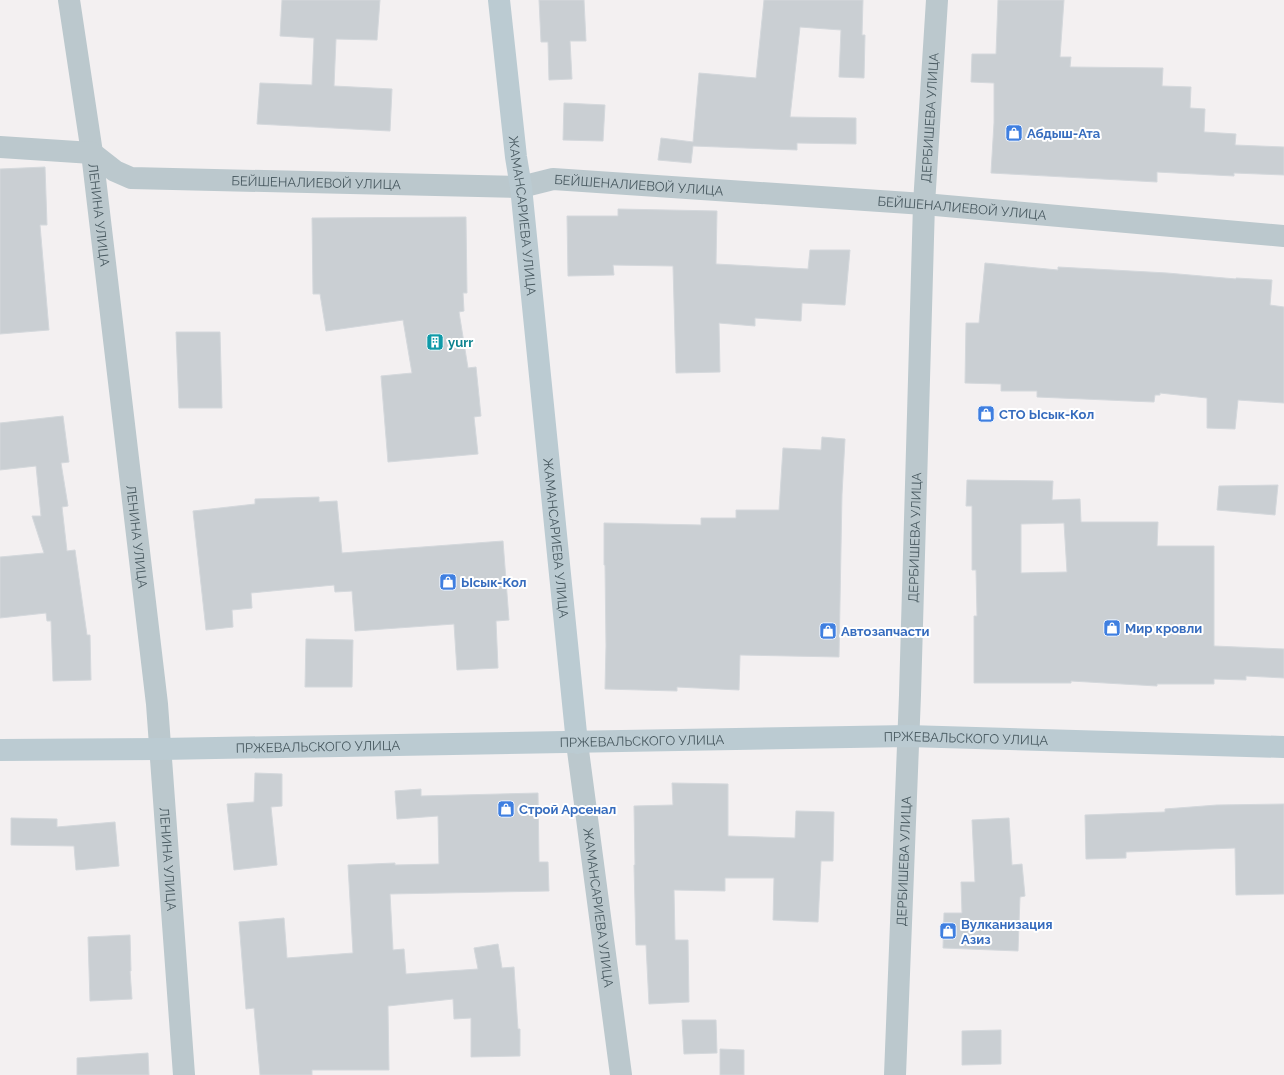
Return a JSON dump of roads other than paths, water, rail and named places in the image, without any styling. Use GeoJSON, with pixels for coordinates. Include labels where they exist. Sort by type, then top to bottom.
{"type":"FeatureCollection","features":[{"type":"Feature","properties":{"kind":"main road","name":"ЖАМАНСАРИЕВА УЛИЦА"},"geometry":{"type":"LineString","coordinates":[[499,0],[516,158],[521,187],[577,743]]}},
{"type":"Feature","properties":{"kind":"main road","name":"ПРЖЕВАЛЬСКОГО УЛИЦА"},"geometry":{"type":"LineString","coordinates":[[0,750],[577,743],[908,736],[1284,747]]}},
{"type":"Feature","properties":{"kind":"street","name":"ЛЕНИНА УЛИЦА"},"geometry":{"type":"LineString","coordinates":[[70,0],[92,153],[156,696],[184,1075]]}},
{"type":"Feature","properties":{"kind":"street","name":"ДЕРБИШЕВА УЛИЦА"},"geometry":{"type":"LineString","coordinates":[[895,1075],[908,736],[924,204],[937,0]]}},
{"type":"Feature","properties":{"kind":"street"},"geometry":{"type":"LineString","coordinates":[[0,147],[92,153]]}},
{"type":"Feature","properties":{"kind":"street","name":"БЕЙШЕНАЛИЕВОЙ УЛИЦА"},"geometry":{"type":"LineString","coordinates":[[92,153],[115,171],[131,178],[521,187],[553,179],[924,204],[1284,236]]}},
{"type":"Feature","properties":{"kind":"street","name":"ЖАМАНСАРИЕВА УЛИЦА"},"geometry":{"type":"LineString","coordinates":[[577,743],[620,1075]]}},
{"type":"Feature","properties":{"kind":"place","name":"Абдыш-Ата"},"geometry":{"type":"Point","coordinates":[1014,133]}},
{"type":"Feature","properties":{"kind":"place","name":"yurr"},"geometry":{"type":"Point","coordinates":[435,342]}},
{"type":"Feature","properties":{"kind":"place","name":"СТО Ысык-Кол"},"geometry":{"type":"Point","coordinates":[986,414]}},
{"type":"Feature","properties":{"kind":"place","name":"Ысык-Кол"},"geometry":{"type":"Point","coordinates":[448,582]}},
{"type":"Feature","properties":{"kind":"place","name":"Мир кровли"},"geometry":{"type":"Point","coordinates":[1112,628]}},
{"type":"Feature","properties":{"kind":"place","name":"Автозапчасти"},"geometry":{"type":"Point","coordinates":[828,631]}},
{"type":"Feature","properties":{"kind":"place","name":"Строй Арсенал"},"geometry":{"type":"Point","coordinates":[506,809]}},
{"type":"Feature","properties":{"kind":"place","name":"Вулканизация Азиз"},"geometry":{"type":"Point","coordinates":[948,931]}}]}
